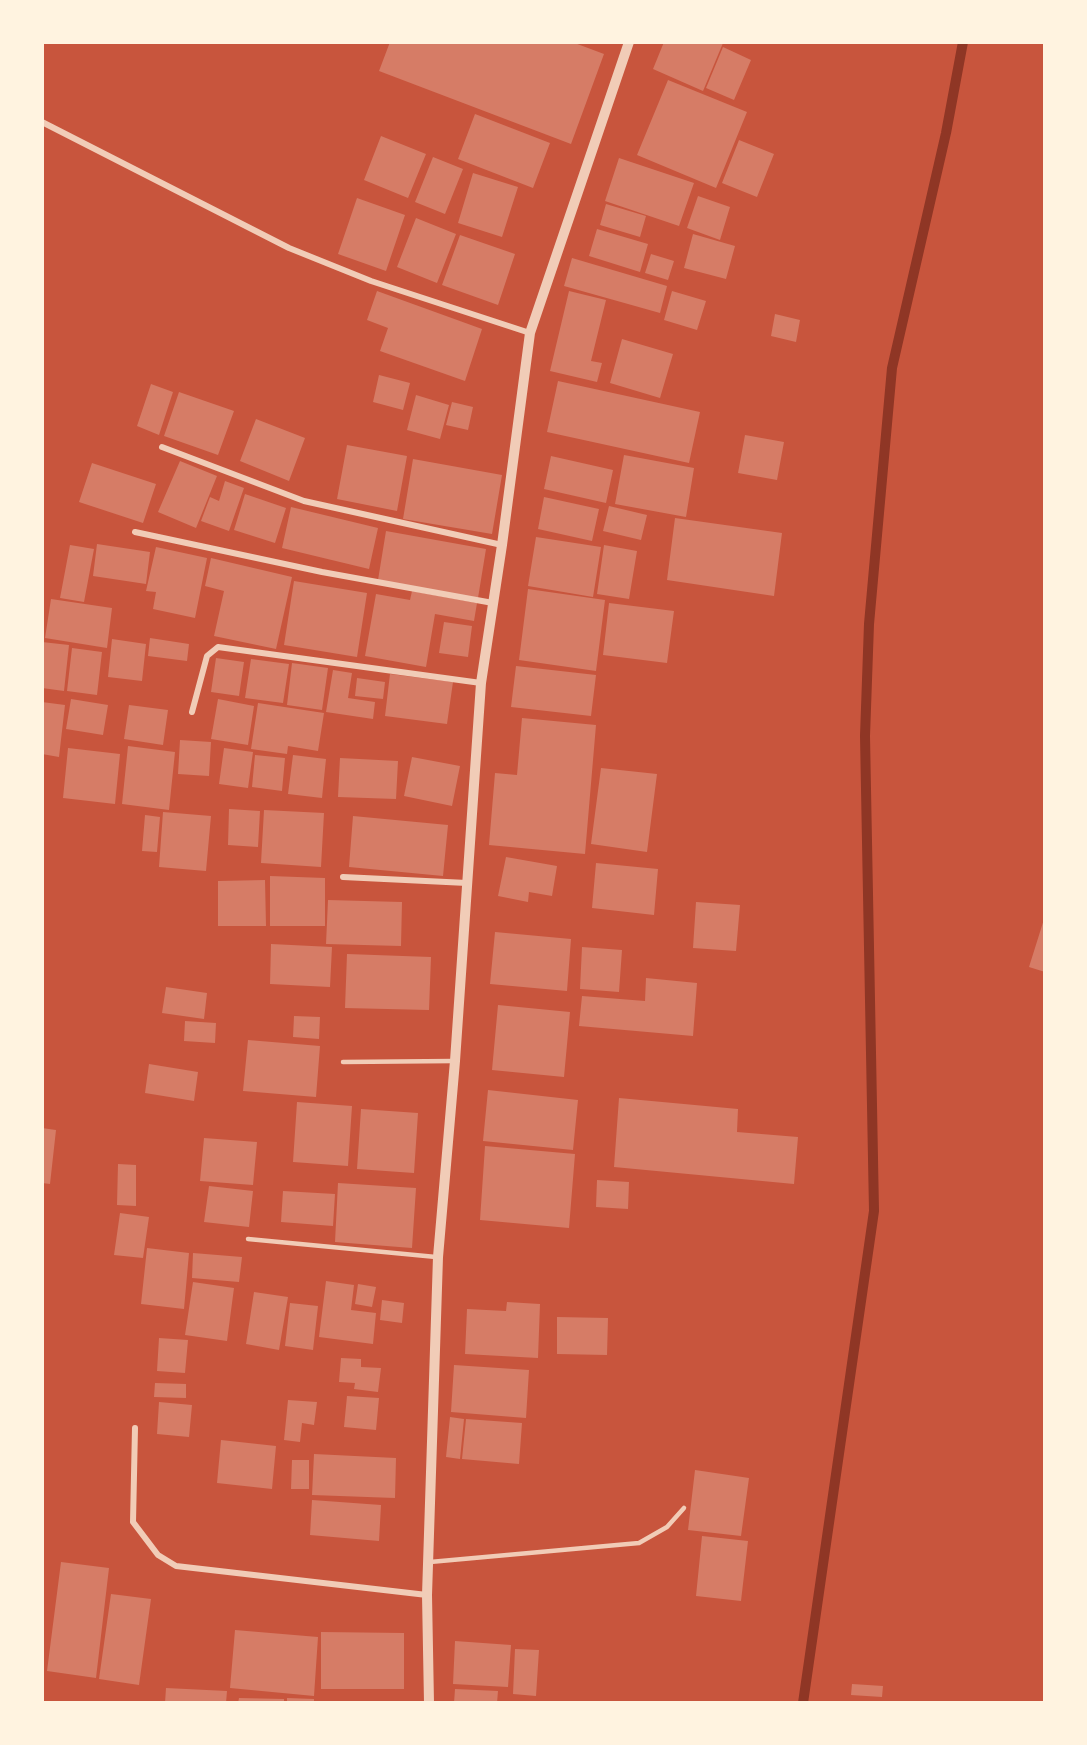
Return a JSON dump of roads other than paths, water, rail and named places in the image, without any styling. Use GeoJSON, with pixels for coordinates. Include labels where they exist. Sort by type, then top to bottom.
{"type":"FeatureCollection","features":[{"type":"Feature","properties":{"kind":"street"},"geometry":{"type":"LineString","coordinates":[[429,1703],[427,1594],[430,1562],[438,1257],[455,1061],[481,683],[530,333],[629,42]]}},
{"type":"Feature","properties":{"kind":"street"},"geometry":{"type":"LineString","coordinates":[[42,122],[289,248],[371,281],[530,333]]}},
{"type":"Feature","properties":{"kind":"street"},"geometry":{"type":"LineString","coordinates":[[162,447],[304,501],[502,545]]}},
{"type":"Feature","properties":{"kind":"street"},"geometry":{"type":"LineString","coordinates":[[135,532],[322,572],[493,603]]}},
{"type":"Feature","properties":{"kind":"street"},"geometry":{"type":"LineString","coordinates":[[192,712],[207,656],[218,647],[481,683]]}},
{"type":"Feature","properties":{"kind":"street"},"geometry":{"type":"LineString","coordinates":[[343,877],[467,883]]}},
{"type":"Feature","properties":{"kind":"street"},"geometry":{"type":"LineString","coordinates":[[135,1428],[133,1522],[158,1555],[176,1566],[427,1594]]}},
{"type":"Feature","properties":{"kind":"lane"},"geometry":{"type":"LineString","coordinates":[[343,1062],[455,1061]]}},
{"type":"Feature","properties":{"kind":"lane"},"geometry":{"type":"LineString","coordinates":[[248,1239],[438,1257]]}},
{"type":"Feature","properties":{"kind":"lane"},"geometry":{"type":"LineString","coordinates":[[430,1562],[639,1543],[667,1527],[684,1508]]}},
{"type":"Feature","properties":{"kind":"waterway"},"geometry":{"type":"LineString","coordinates":[[803,1703],[874,1211],[865,736],[869,624],[892,368],[946,133],[963,42]]}}]}
